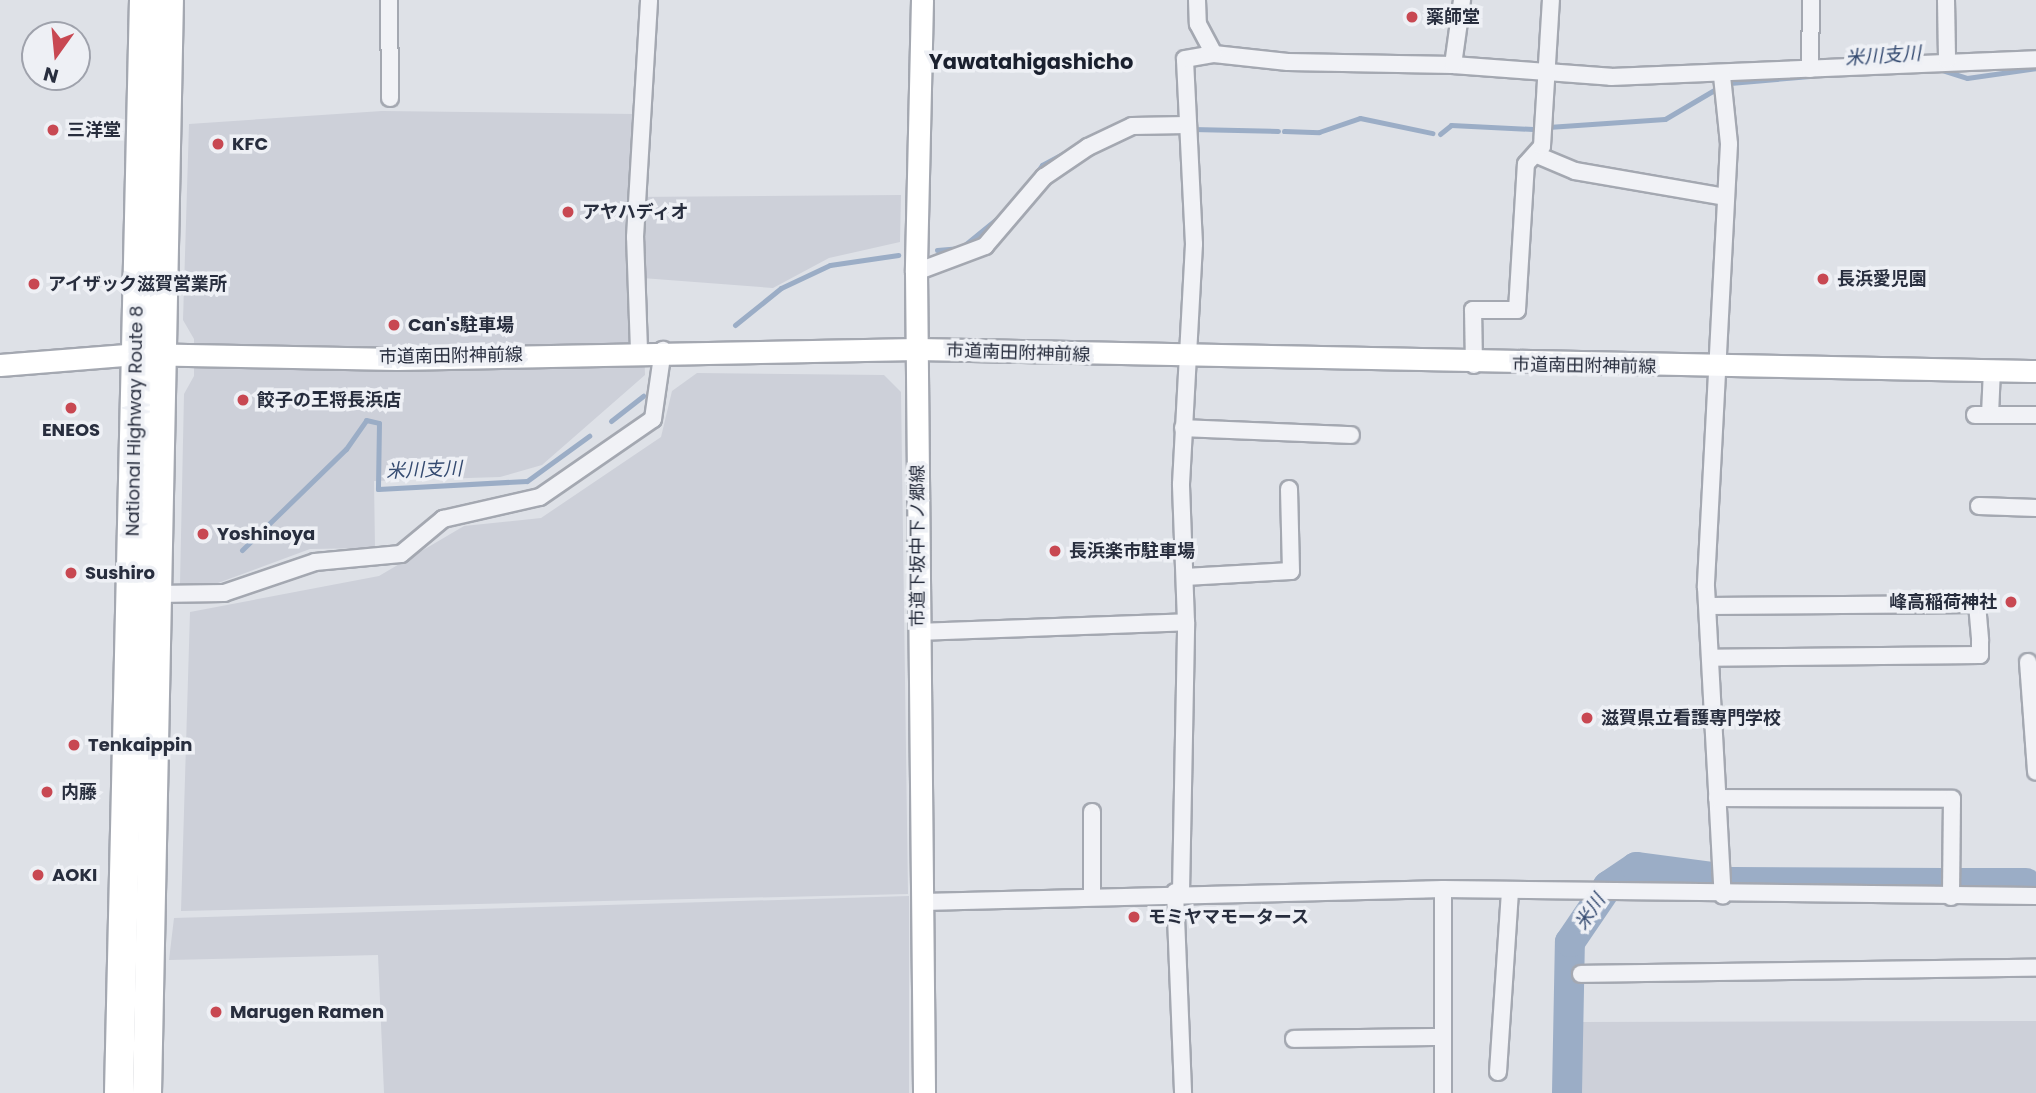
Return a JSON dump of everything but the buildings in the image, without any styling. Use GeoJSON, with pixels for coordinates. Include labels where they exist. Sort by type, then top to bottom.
{"type":"FeatureCollection","features":[{"type":"Feature","properties":{"kind":"highway","name":"National Highway Route 8"},"geometry":{"type":"LineString","coordinates":[[144,0],[149,355],[156,594],[147,1093]]}},
{"type":"Feature","properties":{"kind":"highway","name":"National Highway Route 8"},"geometry":{"type":"LineString","coordinates":[[119,1093],[149,355],[169,0]]}},
{"type":"Feature","properties":{"kind":"street"},"geometry":{"type":"LineString","coordinates":[[389,0],[390,98]]}},
{"type":"Feature","properties":{"kind":"street"},"geometry":{"type":"LineString","coordinates":[[639,350],[635,237],[649,0]]}},
{"type":"Feature","properties":{"kind":"street","name":"市道下坂中下ノ郷線"},"geometry":{"type":"LineString","coordinates":[[922,0],[916,272],[924,1093]]}},
{"type":"Feature","properties":{"kind":"street"},"geometry":{"type":"LineString","coordinates":[[1197,0],[1198,24],[1214,54]]}},
{"type":"Feature","properties":{"kind":"street"},"geometry":{"type":"LineString","coordinates":[[1453,65],[1462,0]]}},
{"type":"Feature","properties":{"kind":"street"},"geometry":{"type":"LineString","coordinates":[[1474,365],[1473,310],[1517,310],[1528,200],[1524,182],[1526,164],[1537,155],[1547,72],[1551,0]]}},
{"type":"Feature","properties":{"kind":"street"},"geometry":{"type":"LineString","coordinates":[[1810,69],[1811,0]]}},
{"type":"Feature","properties":{"kind":"street"},"geometry":{"type":"LineString","coordinates":[[1947,0],[1947,60]]}},
{"type":"Feature","properties":{"kind":"street"},"geometry":{"type":"LineString","coordinates":[[1183,1093],[1178,892],[1186,622],[1183,428],[1194,244],[1185,59],[1214,54],[1288,62],[1453,65],[1547,72],[1722,76],[1947,60],[2036,59]]}},
{"type":"Feature","properties":{"kind":"street"},"geometry":{"type":"LineString","coordinates":[[1722,76],[1729,144],[1708,606],[1723,896]]}},
{"type":"Feature","properties":{"kind":"street"},"geometry":{"type":"LineString","coordinates":[[916,272],[985,246],[1044,177],[1088,147],[1132,126],[1187,125]]}},
{"type":"Feature","properties":{"kind":"street"},"geometry":{"type":"LineString","coordinates":[[1537,155],[1575,171],[1725,197]]}},
{"type":"Feature","properties":{"kind":"street","name":"市道南田附神前線"},"geometry":{"type":"LineString","coordinates":[[0,365],[149,355],[397,359],[639,350],[918,349],[1474,365],[2036,371]]}},
{"type":"Feature","properties":{"kind":"street"},"geometry":{"type":"LineString","coordinates":[[156,594],[224,593],[315,562],[401,554],[443,519],[540,497],[653,419],[663,350]]}},
{"type":"Feature","properties":{"kind":"street"},"geometry":{"type":"LineString","coordinates":[[1992,369],[1982,415],[2036,415]]}},
{"type":"Feature","properties":{"kind":"street"},"geometry":{"type":"LineString","coordinates":[[1183,428],[1351,435]]}},
{"type":"Feature","properties":{"kind":"street"},"geometry":{"type":"LineString","coordinates":[[1185,577],[1291,571],[1289,489]]}},
{"type":"Feature","properties":{"kind":"street"},"geometry":{"type":"LineString","coordinates":[[1979,506],[2036,508]]}},
{"type":"Feature","properties":{"kind":"street"},"geometry":{"type":"LineString","coordinates":[[1708,606],[1977,604],[1986,641],[1980,655],[1710,658]]}},
{"type":"Feature","properties":{"kind":"street"},"geometry":{"type":"LineString","coordinates":[[918,632],[1186,622]]}},
{"type":"Feature","properties":{"kind":"street"},"geometry":{"type":"LineString","coordinates":[[2028,662],[2033,680],[2036,772]]}},
{"type":"Feature","properties":{"kind":"street"},"geometry":{"type":"LineString","coordinates":[[1717,798],[1952,799],[1951,897]]}},
{"type":"Feature","properties":{"kind":"street"},"geometry":{"type":"LineString","coordinates":[[1092,812],[1092,895]]}},
{"type":"Feature","properties":{"kind":"street"},"geometry":{"type":"LineString","coordinates":[[1443,889],[1443,1093]]}},
{"type":"Feature","properties":{"kind":"street"},"geometry":{"type":"LineString","coordinates":[[923,902],[1178,892],[1443,889],[1723,896],[2036,896]]}},
{"type":"Feature","properties":{"kind":"street"},"geometry":{"type":"LineString","coordinates":[[1498,1072],[1510,890]]}},
{"type":"Feature","properties":{"kind":"street"},"geometry":{"type":"LineString","coordinates":[[1581,974],[2036,968]]}},
{"type":"Feature","properties":{"kind":"street"},"geometry":{"type":"LineString","coordinates":[[1294,1039],[1443,1037]]}},
{"type":"Feature","properties":{"kind":"shaded area"},"geometry":{"type":"Polygon","coordinates":[[[382,111],[635,114],[631,197],[901,195],[900,242],[829,258],[773,288],[642,278],[645,375],[542,465],[500,477],[374,481],[375,548],[310,549],[218,583],[180,584],[184,394],[194,376],[194,339],[183,320],[189,124],[382,111]]]}},
{"type":"Feature","properties":{"kind":"shaded area"},"geometry":{"type":"Polygon","coordinates":[[[697,373],[884,375],[901,392],[908,894],[181,911],[190,612],[379,576],[464,526],[541,518],[661,437],[672,391],[697,373]]]}},
{"type":"Feature","properties":{"kind":"shaded area"},"geometry":{"type":"Polygon","coordinates":[[[909,896],[909,1093],[384,1093],[378,955],[169,960],[174,918],[909,896]]]}},
{"type":"Feature","properties":{"kind":"shaded area"},"geometry":{"type":"Polygon","coordinates":[[[2036,1021],[2036,1093],[1581,1093],[1581,1022],[2036,1021]]]}},
{"type":"Feature","properties":{"kind":"waterway","name":"米川支川"},"geometry":{"type":"LineString","coordinates":[[1939,69],[1967,78],[2036,68]]}},
{"type":"Feature","properties":{"kind":"waterway","name":"米川支川"},"geometry":{"type":"LineString","coordinates":[[1730,83],[1810,76]]}},
{"type":"Feature","properties":{"kind":"waterway","name":"米川支川"},"geometry":{"type":"LineString","coordinates":[[1548,127],[1665,119],[1721,86]]}},
{"type":"Feature","properties":{"kind":"waterway","name":"米川支川"},"geometry":{"type":"LineString","coordinates":[[1284,131],[1319,132],[1360,118],[1432,133]]}},
{"type":"Feature","properties":{"kind":"waterway","name":"米川支川"},"geometry":{"type":"LineString","coordinates":[[1440,134],[1451,125],[1533,129]]}},
{"type":"Feature","properties":{"kind":"waterway","name":"米川支川"},"geometry":{"type":"LineString","coordinates":[[1192,129],[1278,131]]}},
{"type":"Feature","properties":{"kind":"waterway","name":"米川支川"},"geometry":{"type":"LineString","coordinates":[[1029,183],[1042,165],[1103,132]]}},
{"type":"Feature","properties":{"kind":"waterway","name":"米川支川"},"geometry":{"type":"LineString","coordinates":[[937,250],[961,248],[1005,212]]}},
{"type":"Feature","properties":{"kind":"waterway","name":"米川支川"},"geometry":{"type":"LineString","coordinates":[[735,325],[781,288],[830,265],[898,255]]}},
{"type":"Feature","properties":{"kind":"waterway","name":"米川支川"},"geometry":{"type":"LineString","coordinates":[[611,421],[643,396]]}},
{"type":"Feature","properties":{"kind":"waterway","name":"米川支川"},"geometry":{"type":"LineString","coordinates":[[242,550],[346,449],[366,420],[379,423],[378,489],[527,481],[589,436]]}},
{"type":"Feature","properties":{"kind":"waterway","name":"米川"},"geometry":{"type":"LineString","coordinates":[[1567,1093],[1570,942],[1608,886],[1636,867],[1713,877]]}},
{"type":"Feature","properties":{"kind":"waterway","name":"米川"},"geometry":{"type":"LineString","coordinates":[[1732,882],[1945,883]]}},
{"type":"Feature","properties":{"kind":"waterway","name":"米川"},"geometry":{"type":"LineString","coordinates":[[1959,883],[2026,883]]}},
{"type":"Feature","properties":{"kind":"place","name":"薬師堂"},"geometry":{"type":"Point","coordinates":[1412,17]}},
{"type":"Feature","properties":{"kind":"place","name":"三洋堂"},"geometry":{"type":"Point","coordinates":[53,130]}},
{"type":"Feature","properties":{"kind":"place","name":"KFC"},"geometry":{"type":"Point","coordinates":[218,144]}},
{"type":"Feature","properties":{"kind":"place","name":"アヤハディオ"},"geometry":{"type":"Point","coordinates":[568,212]}},
{"type":"Feature","properties":{"kind":"place","name":"長浜愛児園"},"geometry":{"type":"Point","coordinates":[1823,279]}},
{"type":"Feature","properties":{"kind":"place","name":"アイザック滋賀営業所"},"geometry":{"type":"Point","coordinates":[34,284]}},
{"type":"Feature","properties":{"kind":"place","name":"Can's駐車場"},"geometry":{"type":"Point","coordinates":[394,325]}},
{"type":"Feature","properties":{"kind":"place","name":"餃子の王将長浜店"},"geometry":{"type":"Point","coordinates":[243,400]}},
{"type":"Feature","properties":{"kind":"place","name":"ENEOS"},"geometry":{"type":"Point","coordinates":[71,408]}},
{"type":"Feature","properties":{"kind":"place","name":"Yoshinoya"},"geometry":{"type":"Point","coordinates":[203,534]}},
{"type":"Feature","properties":{"kind":"place","name":"長浜楽市駐車場"},"geometry":{"type":"Point","coordinates":[1055,551]}},
{"type":"Feature","properties":{"kind":"place","name":"Sushiro"},"geometry":{"type":"Point","coordinates":[71,573]}},
{"type":"Feature","properties":{"kind":"place","name":"峰高稲荷神社"},"geometry":{"type":"Point","coordinates":[2011,602]}},
{"type":"Feature","properties":{"kind":"place","name":"滋賀県立看護専門学校"},"geometry":{"type":"Point","coordinates":[1587,718]}},
{"type":"Feature","properties":{"kind":"place","name":"Tenkaippin"},"geometry":{"type":"Point","coordinates":[74,745]}},
{"type":"Feature","properties":{"kind":"place","name":"内藤"},"geometry":{"type":"Point","coordinates":[47,792]}},
{"type":"Feature","properties":{"kind":"place","name":"AOKI"},"geometry":{"type":"Point","coordinates":[38,875]}},
{"type":"Feature","properties":{"kind":"place","name":"モミヤマモータース"},"geometry":{"type":"Point","coordinates":[1134,917]}},
{"type":"Feature","properties":{"kind":"place","name":"Marugen Ramen"},"geometry":{"type":"Point","coordinates":[216,1012]}},
{"type":"Feature","properties":{"kind":"district","name":"Yawatahigashicho"},"geometry":{"type":"Point","coordinates":[1031,62]}}]}
